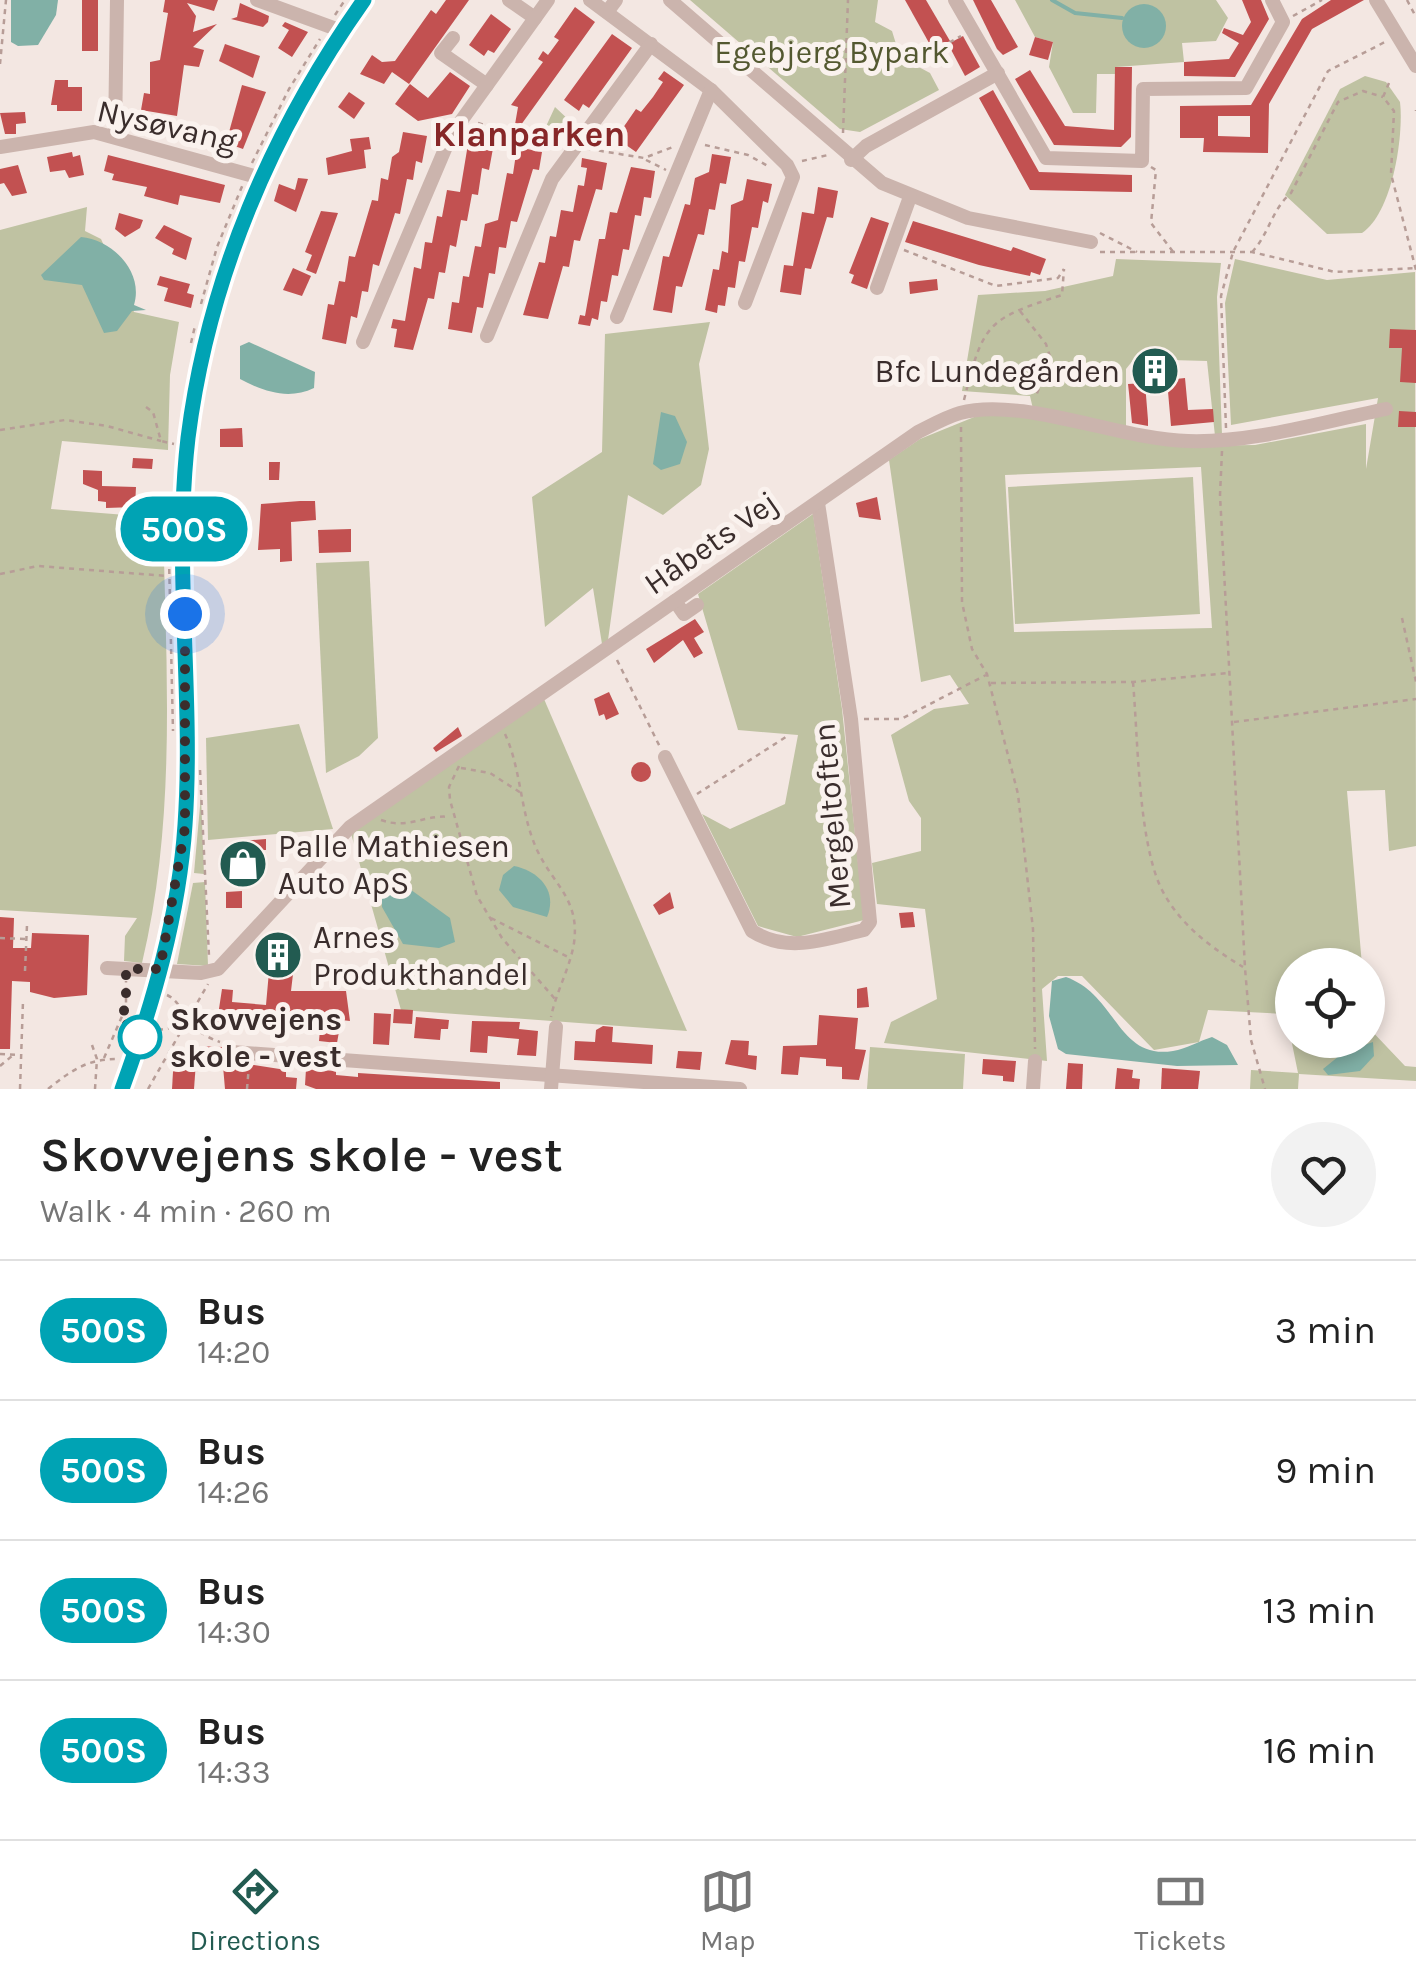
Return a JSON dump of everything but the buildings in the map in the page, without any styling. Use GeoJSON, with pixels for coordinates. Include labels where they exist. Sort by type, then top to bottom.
{"type":"FeatureCollection","features":[{"type":"Feature","properties":{"kind":"street"},"geometry":{"type":"LineString","coordinates":[[115,136],[116,0]]}},
{"type":"Feature","properties":{"kind":"street"},"geometry":{"type":"LineString","coordinates":[[257,0],[335,28]]}},
{"type":"Feature","properties":{"kind":"street"},"geometry":{"type":"LineString","coordinates":[[122,1089],[160,969],[185,828],[177,577],[188,446],[212,321],[254,176],[335,28],[364,0]]}},
{"type":"Feature","properties":{"kind":"street"},"geometry":{"type":"LineString","coordinates":[[509,0],[535,18]]}},
{"type":"Feature","properties":{"kind":"street"},"geometry":{"type":"LineString","coordinates":[[363,342],[451,135],[548,0]]}},
{"type":"Feature","properties":{"kind":"street"},"geometry":{"type":"LineString","coordinates":[[590,0],[612,6],[651,44],[710,90],[787,165],[792,188],[744,303]]}},
{"type":"Feature","properties":{"kind":"street"},"geometry":{"type":"LineString","coordinates":[[670,0],[851,160],[910,197],[995,225],[1092,236]]}},
{"type":"Feature","properties":{"kind":"street"},"geometry":{"type":"LineString","coordinates":[[955,0],[1046,158],[1142,161],[1144,90],[1246,88],[1283,22],[1272,0]]}},
{"type":"Feature","properties":{"kind":"street"},"geometry":{"type":"LineString","coordinates":[[1376,0],[1416,66]]}},
{"type":"Feature","properties":{"kind":"street"},"geometry":{"type":"LineString","coordinates":[[452,38],[441,53],[487,85]]}},
{"type":"Feature","properties":{"kind":"street"},"geometry":{"type":"LineString","coordinates":[[487,336],[552,179],[651,44]]}},
{"type":"Feature","properties":{"kind":"street"},"geometry":{"type":"LineString","coordinates":[[851,160],[866,146],[998,73]]}},
{"type":"Feature","properties":{"kind":"street"},"geometry":{"type":"LineString","coordinates":[[617,316],[710,90]]}},
{"type":"Feature","properties":{"kind":"street","name":"Nysøvang"},"geometry":{"type":"LineString","coordinates":[[0,147],[77,132],[115,136],[254,176]]}},
{"type":"Feature","properties":{"kind":"street"},"geometry":{"type":"LineString","coordinates":[[877,288],[910,197]]}},
{"type":"Feature","properties":{"kind":"street","name":"Håbets Vej"},"geometry":{"type":"LineString","coordinates":[[210,973],[323,851],[365,816],[918,432],[961,412],[989,409],[1150,439],[1225,440],[1386,409]]}},
{"type":"Feature","properties":{"kind":"street","name":"Mergeltoften"},"geometry":{"type":"LineString","coordinates":[[664,758],[752,931],[770,942],[799,944],[864,930],[870,922],[851,718],[818,503]]}},
{"type":"Feature","properties":{"kind":"street"},"geometry":{"type":"LineString","coordinates":[[675,601],[684,614],[698,605]]}},
{"type":"Feature","properties":{"kind":"street"},"geometry":{"type":"LineString","coordinates":[[107,968],[210,973]]}},
{"type":"Feature","properties":{"kind":"street"},"geometry":{"type":"LineString","coordinates":[[552,1082],[556,1027]]}},
{"type":"Feature","properties":{"kind":"street"},"geometry":{"type":"LineString","coordinates":[[232,1052],[552,1082],[740,1089]]}},
{"type":"Feature","properties":{"kind":"street"},"geometry":{"type":"LineString","coordinates":[[1033,1089],[1035,1060]]}},
{"type":"Feature","properties":{"kind":"path"},"geometry":{"type":"LineString","coordinates":[[0,64],[6,0]]}},
{"type":"Feature","properties":{"kind":"path"},"geometry":{"type":"LineString","coordinates":[[190,351],[217,247],[254,176],[289,89],[335,28],[345,0]]}},
{"type":"Feature","properties":{"kind":"path"},"geometry":{"type":"LineString","coordinates":[[644,158],[689,142],[748,155],[780,172],[787,165],[830,154],[844,127],[848,0]]}},
{"type":"Feature","properties":{"kind":"path"},"geometry":{"type":"LineString","coordinates":[[1283,22],[1322,0]]}},
{"type":"Feature","properties":{"kind":"path"},"geometry":{"type":"LineString","coordinates":[[1406,0],[1416,16]]}},
{"type":"Feature","properties":{"kind":"path"},"geometry":{"type":"LineString","coordinates":[[923,57],[972,29]]}},
{"type":"Feature","properties":{"kind":"path"},"geometry":{"type":"LineString","coordinates":[[1265,1089],[1250,1040],[1229,672],[1220,496],[1225,440],[1221,296],[1234,252],[1328,71],[1396,36]]}},
{"type":"Feature","properties":{"kind":"path"},"geometry":{"type":"LineString","coordinates":[[1383,97],[1389,82]]}},
{"type":"Feature","properties":{"kind":"path"},"geometry":{"type":"LineString","coordinates":[[1092,236],[1143,254],[1252,252],[1317,271],[1415,269],[1391,174],[1394,111],[1383,97],[1363,91],[1338,102],[1291,193],[1279,203],[1262,244],[1252,252]]}},
{"type":"Feature","properties":{"kind":"path"},"geometry":{"type":"LineString","coordinates":[[464,117],[548,144],[570,136],[598,152],[644,158],[676,176]]}},
{"type":"Feature","properties":{"kind":"path"},"geometry":{"type":"LineString","coordinates":[[1142,161],[1156,170],[1151,223],[1175,254]]}},
{"type":"Feature","properties":{"kind":"path"},"geometry":{"type":"LineString","coordinates":[[893,246],[996,286],[1058,278],[1064,269],[1062,296],[993,322],[982,335],[961,412],[962,602],[972,649],[990,683],[1018,794],[1033,930],[1035,1060]]}},
{"type":"Feature","properties":{"kind":"path"},"geometry":{"type":"LineString","coordinates":[[1020,311],[1046,344],[1051,360],[1028,414]]}},
{"type":"Feature","properties":{"kind":"path"},"geometry":{"type":"LineString","coordinates":[[146,407],[153,412],[161,442]]}},
{"type":"Feature","properties":{"kind":"path"},"geometry":{"type":"LineString","coordinates":[[0,430],[65,420],[188,446]]}},
{"type":"Feature","properties":{"kind":"path"},"geometry":{"type":"LineString","coordinates":[[169,544],[177,577],[174,740]]}},
{"type":"Feature","properties":{"kind":"path"},"geometry":{"type":"LineString","coordinates":[[1,572],[56,567],[177,577]]}},
{"type":"Feature","properties":{"kind":"path"},"geometry":{"type":"LineString","coordinates":[[1402,618],[1416,682]]}},
{"type":"Feature","properties":{"kind":"path"},"geometry":{"type":"LineString","coordinates":[[610,646],[664,758]]}},
{"type":"Feature","properties":{"kind":"path"},"geometry":{"type":"LineString","coordinates":[[990,683],[1133,682],[1229,672]]}},
{"type":"Feature","properties":{"kind":"path"},"geometry":{"type":"LineString","coordinates":[[851,718],[901,718],[987,674]]}},
{"type":"Feature","properties":{"kind":"path"},"geometry":{"type":"LineString","coordinates":[[1133,682],[1148,838],[1162,888],[1200,941],[1246,968]]}},
{"type":"Feature","properties":{"kind":"path"},"geometry":{"type":"LineString","coordinates":[[1232,722],[1416,700]]}},
{"type":"Feature","properties":{"kind":"path"},"geometry":{"type":"LineString","coordinates":[[500,723],[517,760],[537,851],[562,883],[572,910],[574,944],[555,999],[551,1019],[556,1027]]}},
{"type":"Feature","properties":{"kind":"path"},"geometry":{"type":"LineString","coordinates":[[686,801],[789,736]]}},
{"type":"Feature","properties":{"kind":"path"},"geometry":{"type":"LineString","coordinates":[[461,750],[459,768],[449,787],[452,817],[473,884],[502,938],[555,999]]}},
{"type":"Feature","properties":{"kind":"path"},"geometry":{"type":"LineString","coordinates":[[459,768],[490,773],[522,794]]}},
{"type":"Feature","properties":{"kind":"path"},"geometry":{"type":"LineString","coordinates":[[148,1089],[207,990],[210,973],[204,782],[200,769]]}},
{"type":"Feature","properties":{"kind":"path"},"geometry":{"type":"LineString","coordinates":[[365,816],[411,826],[435,816],[452,817]]}},
{"type":"Feature","properties":{"kind":"path"},"geometry":{"type":"LineString","coordinates":[[490,917],[569,958]]}},
{"type":"Feature","properties":{"kind":"path"},"geometry":{"type":"LineString","coordinates":[[25,971],[26,925]]}},
{"type":"Feature","properties":{"kind":"path"},"geometry":{"type":"LineString","coordinates":[[0,938],[26,939]]}},
{"type":"Feature","properties":{"kind":"path"},"geometry":{"type":"LineString","coordinates":[[104,1059],[113,1028],[126,1007],[126,969]]}},
{"type":"Feature","properties":{"kind":"path"},"geometry":{"type":"LineString","coordinates":[[167,995],[177,1001],[188,1025],[229,1046],[232,1052]]}},
{"type":"Feature","properties":{"kind":"path"},"geometry":{"type":"LineString","coordinates":[[20,1089],[23,1001]]}},
{"type":"Feature","properties":{"kind":"path"},"geometry":{"type":"LineString","coordinates":[[156,1030],[188,1025]]}},
{"type":"Feature","properties":{"kind":"path"},"geometry":{"type":"LineString","coordinates":[[92,1045],[97,1059],[95,1089]]}},
{"type":"Feature","properties":{"kind":"path"},"geometry":{"type":"LineString","coordinates":[[247,1089],[250,1053]]}},
{"type":"Feature","properties":{"kind":"path"},"geometry":{"type":"LineString","coordinates":[[0,1054],[21,1055]]}},
{"type":"Feature","properties":{"kind":"path"},"geometry":{"type":"LineString","coordinates":[[0,1066],[13,1055]]}},
{"type":"Feature","properties":{"kind":"path"},"geometry":{"type":"LineString","coordinates":[[48,1089],[78,1066],[97,1059],[119,1059]]}},
{"type":"Feature","properties":{"kind":"green space","name":"Egebjerg Bypark"},"geometry":{"type":"Polygon","coordinates":[[[690,0],[878,0],[875,22],[892,31],[900,57],[930,73],[939,90],[860,132],[840,129],[690,0]]]}},
{"type":"Feature","properties":{"kind":"green space"},"geometry":{"type":"Polygon","coordinates":[[[1015,0],[1216,0],[1228,18],[1216,41],[1182,43],[1184,62],[1116,67],[1115,74],[1097,74],[1096,113],[1073,113],[1049,67],[1053,42],[1035,37],[1015,0]]]}},
{"type":"Feature","properties":{"kind":"green space"},"geometry":{"type":"Polygon","coordinates":[[[1365,76],[1386,82],[1400,102],[1394,173],[1381,209],[1362,233],[1327,234],[1285,195],[1340,89],[1365,76]]]}},
{"type":"Feature","properties":{"kind":"green space"},"geometry":{"type":"Polygon","coordinates":[[[555,107],[571,122],[566,129],[551,132],[546,142],[542,135],[555,107]]]}},
{"type":"Feature","properties":{"kind":"green space"},"geometry":{"type":"Polygon","coordinates":[[[87,207],[85,231],[101,239],[134,312],[179,322],[170,375],[168,450],[62,441],[51,509],[163,518],[165,797],[153,908],[142,963],[124,961],[125,936],[137,918],[0,910],[0,230],[87,207]]]}},
{"type":"Feature","properties":{"kind":"green space"},"geometry":{"type":"Polygon","coordinates":[[[1116,259],[1221,263],[1217,297],[1222,435],[1215,436],[1207,361],[1134,359],[1126,369],[1126,431],[1033,409],[1030,396],[962,391],[978,295],[1045,291],[1113,276],[1116,259]]]}},
{"type":"Feature","properties":{"kind":"green space"},"geometry":{"type":"Polygon","coordinates":[[[1235,259],[1327,280],[1415,272],[1416,846],[1389,851],[1385,790],[1347,791],[1361,948],[1275,948],[1275,1013],[1208,1010],[1199,1042],[1154,1050],[1082,976],[1058,976],[1042,989],[1047,1061],[884,1043],[891,1022],[937,999],[925,909],[877,904],[872,863],[921,851],[921,818],[909,801],[891,735],[934,709],[969,704],[950,675],[921,682],[889,460],[920,439],[989,411],[1185,446],[1255,445],[1366,424],[1366,469],[1378,398],[1231,425],[1225,303],[1235,259]],[[1201,467],[1005,475],[1014,632],[1212,628],[1201,467]]]}},
{"type":"Feature","properties":{"kind":"green space"},"geometry":{"type":"Polygon","coordinates":[[[710,322],[699,364],[709,449],[701,485],[663,515],[628,495],[608,640],[602,644],[593,588],[545,627],[532,497],[602,452],[605,334],[710,322]]]}},
{"type":"Feature","properties":{"kind":"green space"},"geometry":{"type":"Polygon","coordinates":[[[1193,477],[1200,614],[1015,624],[1008,487],[1193,477]]]}},
{"type":"Feature","properties":{"kind":"green space"},"geometry":{"type":"Polygon","coordinates":[[[813,514],[842,709],[864,920],[797,937],[758,926],[702,814],[730,829],[785,804],[798,735],[738,730],[698,594],[813,514]]]}},
{"type":"Feature","properties":{"kind":"green space"},"geometry":{"type":"Polygon","coordinates":[[[369,561],[378,738],[359,756],[326,773],[316,563],[369,561]]]}},
{"type":"Feature","properties":{"kind":"green space"},"geometry":{"type":"Polygon","coordinates":[[[544,699],[687,1031],[401,1010],[350,830],[544,699]]]}},
{"type":"Feature","properties":{"kind":"green space"},"geometry":{"type":"Polygon","coordinates":[[[299,724],[333,829],[208,840],[206,738],[299,724]]]}},
{"type":"Feature","properties":{"kind":"green space"},"geometry":{"type":"Polygon","coordinates":[[[201,795],[204,874],[194,873],[201,795]]]}},
{"type":"Feature","properties":{"kind":"green space"},"geometry":{"type":"Polygon","coordinates":[[[205,882],[208,966],[177,964],[193,883],[205,882]]]}},
{"type":"Feature","properties":{"kind":"green space"},"geometry":{"type":"Polygon","coordinates":[[[1385,1045],[1405,1066],[1416,1067],[1416,1081],[1299,1074],[1298,1089],[1250,1089],[1251,1070],[1298,1073],[1295,1058],[1385,1058],[1385,1045]]]}},
{"type":"Feature","properties":{"kind":"green space"},"geometry":{"type":"Polygon","coordinates":[[[870,1047],[965,1054],[963,1089],[867,1089],[870,1047]]]}},
{"type":"Feature","properties":{"kind":"water"},"geometry":{"type":"Polygon","coordinates":[[[11,0],[58,0],[56,15],[38,45],[18,46],[11,42],[11,0]]]}},
{"type":"Feature","properties":{"kind":"water"},"geometry":{"type":"Polygon","coordinates":[[[1144,4],[1159,11],[1166,26],[1159,41],[1144,48],[1129,41],[1122,26],[1129,11],[1144,4]]]}},
{"type":"Feature","properties":{"kind":"water"},"geometry":{"type":"Polygon","coordinates":[[[81,237],[104,244],[123,260],[134,281],[134,305],[146,310],[132,311],[117,331],[104,333],[82,285],[44,280],[41,275],[81,237]]]}},
{"type":"Feature","properties":{"kind":"water"},"geometry":{"type":"Polygon","coordinates":[[[249,342],[315,372],[314,388],[277,393],[240,379],[240,346],[249,342]]]}},
{"type":"Feature","properties":{"kind":"water"},"geometry":{"type":"Polygon","coordinates":[[[661,412],[675,416],[687,442],[680,464],[661,470],[653,464],[661,412]]]}},
{"type":"Feature","properties":{"kind":"water"},"geometry":{"type":"Polygon","coordinates":[[[514,866],[531,872],[544,884],[550,899],[547,917],[513,907],[499,890],[503,875],[514,866]]]}},
{"type":"Feature","properties":{"kind":"water"},"geometry":{"type":"Polygon","coordinates":[[[396,886],[407,887],[450,918],[455,942],[439,948],[403,944],[382,907],[382,894],[396,886]]]}},
{"type":"Feature","properties":{"kind":"water"},"geometry":{"type":"Polygon","coordinates":[[[1066,977],[1096,997],[1140,1046],[1173,1051],[1212,1037],[1227,1045],[1238,1065],[1177,1066],[1066,1054],[1058,1049],[1049,1016],[1052,981],[1066,977]]]}},
{"type":"Feature","properties":{"kind":"water"},"geometry":{"type":"Polygon","coordinates":[[[1337,1058],[1372,1058],[1360,1071],[1328,1075],[1323,1069],[1337,1058]]]}},
{"type":"Feature","properties":{"kind":"waterway"},"geometry":{"type":"LineString","coordinates":[[1052,0],[1075,13],[1122,18]]}},
{"type":"Feature","properties":{"kind":"bus line","name":"500S"},"geometry":{"type":"LineString","coordinates":[[122,1089],[160,969],[176,899],[185,828],[188,760],[183,512],[197,382],[227,268],[261,178],[308,82],[364,0]]}},
{"type":"Feature","properties":{"kind":"place","name":"Bfc Lundegården"},"geometry":{"type":"Point","coordinates":[1155,371]}},
{"type":"Feature","properties":{"kind":"place","name":"Palle Mathiesen Auto ApS"},"geometry":{"type":"Point","coordinates":[243,864]}},
{"type":"Feature","properties":{"kind":"place","name":"Arnes Produkthandel"},"geometry":{"type":"Point","coordinates":[278,955]}},
{"type":"Feature","properties":{"kind":"place","name":"Skovvejens skole - vest"},"geometry":{"type":"Point","coordinates":[140,1037]}},
{"type":"Feature","properties":{"kind":"district","name":"Klanparken"},"geometry":{"type":"Point","coordinates":[529,134]}},
{"type":"Feature","properties":{"kind":"route"},"geometry":{"type":"LineString","coordinates":[[140,1037],[120,1018],[126,1007],[126,969],[160,969],[176,899],[185,828],[185,614]]}}]}
